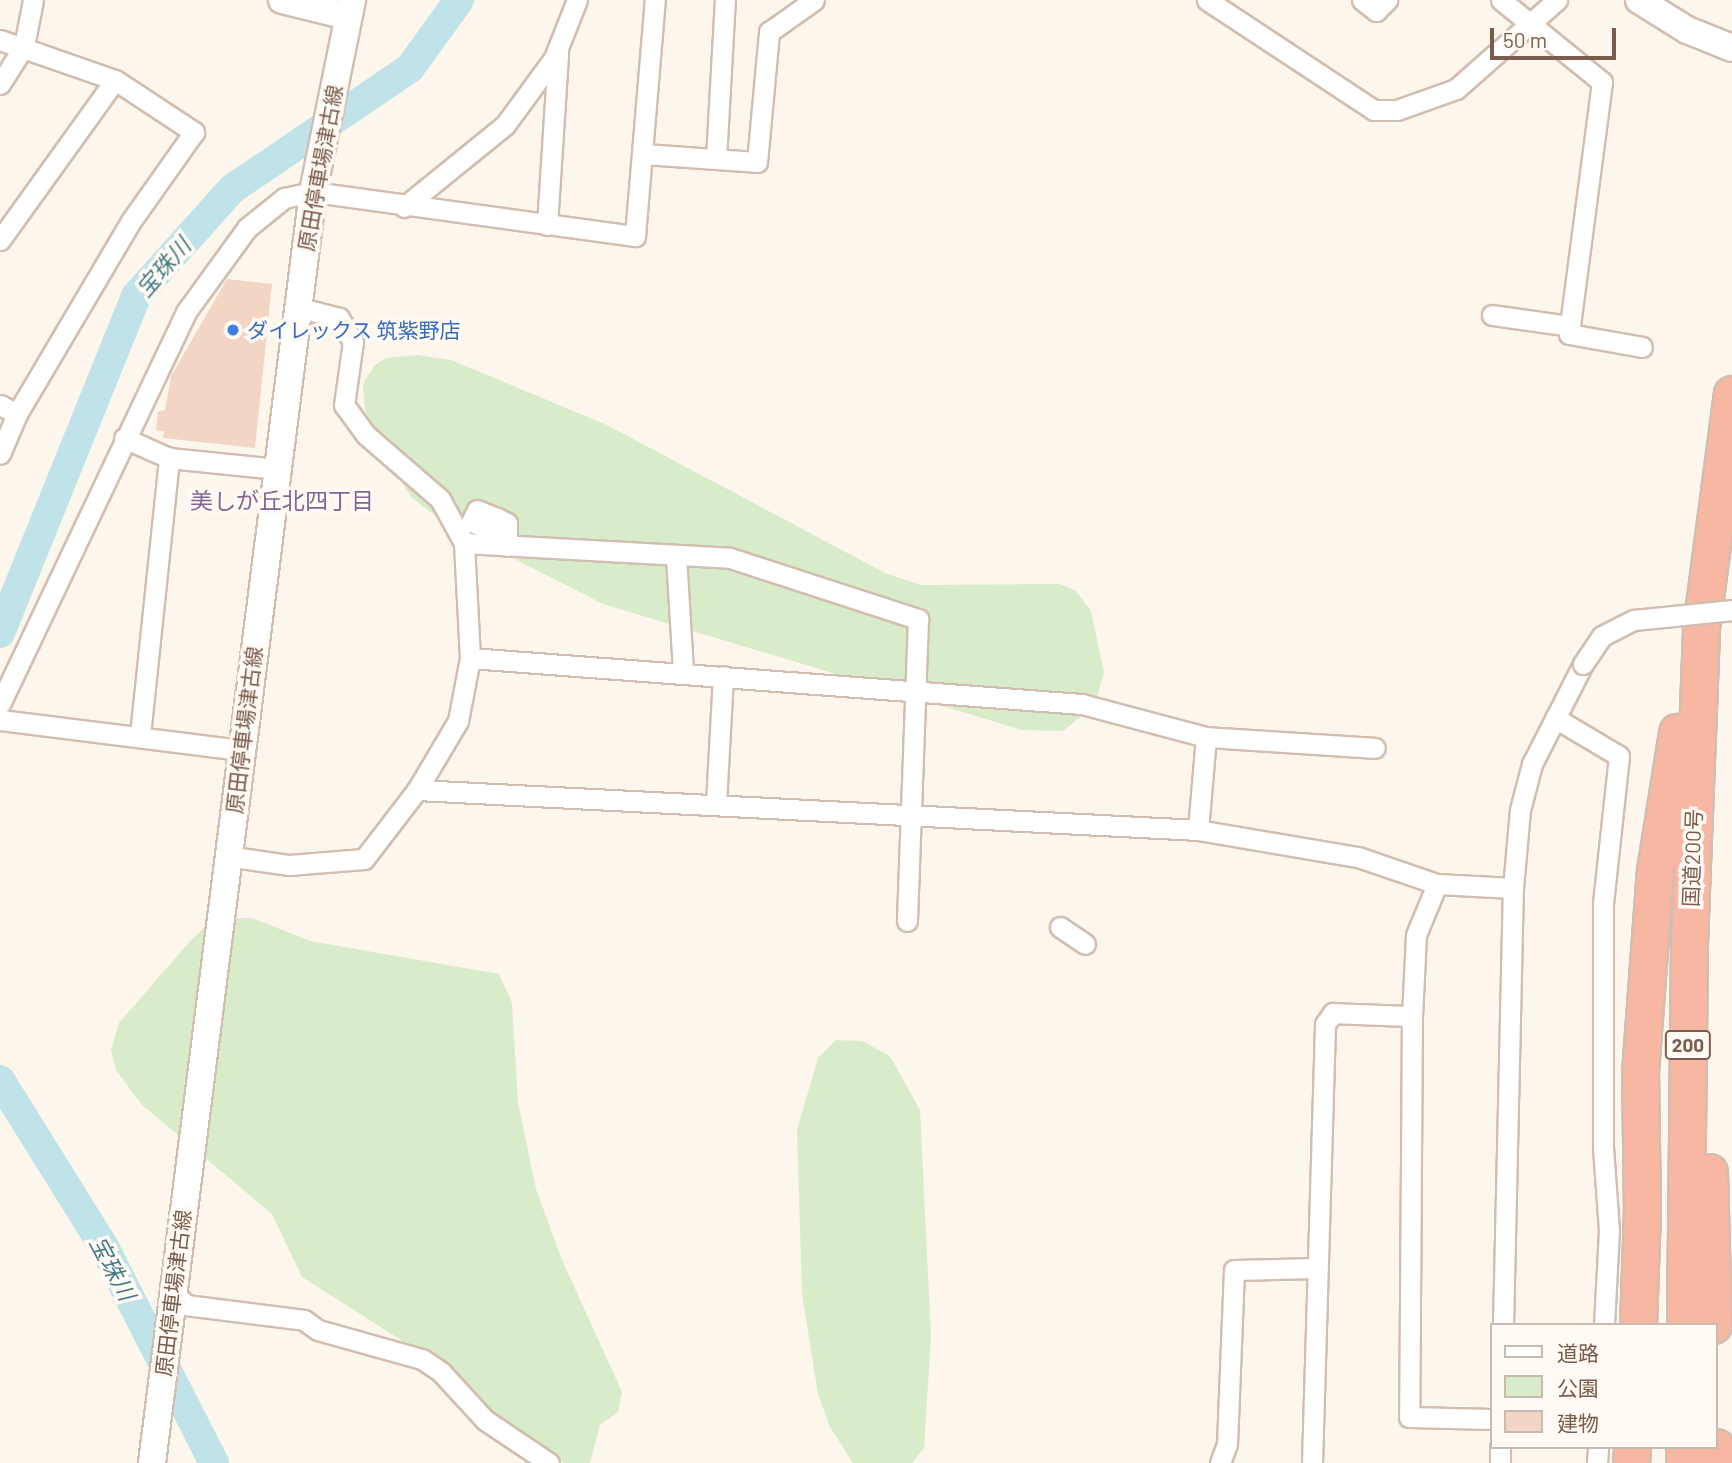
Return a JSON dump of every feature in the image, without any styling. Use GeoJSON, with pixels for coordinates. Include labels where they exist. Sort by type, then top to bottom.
{"type":"FeatureCollection","features":[{"type":"Feature","properties":{"kind":"highway","name":"国道200号"},"geometry":{"type":"LineString","coordinates":[[1685,1323],[1695,766],[1701,628],[1732,394]]}},
{"type":"Feature","properties":{"kind":"highway"},"geometry":{"type":"LineString","coordinates":[[1637,1323],[1642,1213],[1640,1073],[1655,870],[1682,692],[1701,628]]}},
{"type":"Feature","properties":{"kind":"highway"},"geometry":{"type":"LineString","coordinates":[[1695,766],[1713,1323]]}},
{"type":"Feature","properties":{"kind":"main road"},"geometry":{"type":"LineString","coordinates":[[282,0],[350,8]]}},
{"type":"Feature","properties":{"kind":"main road"},"geometry":{"type":"LineString","coordinates":[[1639,0],[1687,30],[1732,48]]}},
{"type":"Feature","properties":{"kind":"main road","name":"原田停車場津古線"},"geometry":{"type":"LineString","coordinates":[[152,1463],[297,307],[315,184],[350,8]]}},
{"type":"Feature","properties":{"kind":"street"},"geometry":{"type":"LineString","coordinates":[[0,83],[24,46],[33,0]]}},
{"type":"Feature","properties":{"kind":"street"},"geometry":{"type":"LineString","coordinates":[[404,207],[505,125],[558,48],[577,0]]}},
{"type":"Feature","properties":{"kind":"street"},"geometry":{"type":"LineString","coordinates":[[0,704],[186,312],[247,228],[284,198],[315,184],[404,207],[635,236],[655,0]]}},
{"type":"Feature","properties":{"kind":"street"},"geometry":{"type":"LineString","coordinates":[[716,159],[725,0]]}},
{"type":"Feature","properties":{"kind":"street"},"geometry":{"type":"LineString","coordinates":[[643,154],[757,162],[769,32],[814,0]]}},
{"type":"Feature","properties":{"kind":"street"},"geometry":{"type":"LineString","coordinates":[[1207,0],[1374,110],[1396,110],[1456,89],[1557,0]]}},
{"type":"Feature","properties":{"kind":"street"},"geometry":{"type":"LineString","coordinates":[[1362,0],[1376,11],[1387,0]]}},
{"type":"Feature","properties":{"kind":"street"},"geometry":{"type":"LineString","coordinates":[[1501,0],[1602,82],[1569,334],[1642,347]]}},
{"type":"Feature","properties":{"kind":"street"},"geometry":{"type":"LineString","coordinates":[[0,40],[24,46],[115,80],[194,132],[131,221],[8,409],[0,454]]}},
{"type":"Feature","properties":{"kind":"street"},"geometry":{"type":"LineString","coordinates":[[547,225],[558,48]]}},
{"type":"Feature","properties":{"kind":"street"},"geometry":{"type":"LineString","coordinates":[[0,240],[115,80]]}},
{"type":"Feature","properties":{"kind":"street"},"geometry":{"type":"LineString","coordinates":[[227,856],[289,866],[364,859],[417,790],[458,721],[470,658],[464,543],[440,499],[366,435],[344,405],[353,342],[339,317],[297,307]]}},
{"type":"Feature","properties":{"kind":"street"},"geometry":{"type":"LineString","coordinates":[[1492,316],[1570,326]]}},
{"type":"Feature","properties":{"kind":"street"},"geometry":{"type":"LineString","coordinates":[[124,438],[169,458],[277,469]]}},
{"type":"Feature","properties":{"kind":"street"},"geometry":{"type":"LineString","coordinates":[[140,735],[169,458]]}},
{"type":"Feature","properties":{"kind":"street"},"geometry":{"type":"LineString","coordinates":[[498,518],[507,523],[507,546]]}},
{"type":"Feature","properties":{"kind":"street"},"geometry":{"type":"LineString","coordinates":[[464,543],[730,558],[918,619],[907,920]]}},
{"type":"Feature","properties":{"kind":"street"},"geometry":{"type":"LineString","coordinates":[[676,556],[683,672]]}},
{"type":"Feature","properties":{"kind":"street"},"geometry":{"type":"LineString","coordinates":[[1503,1323],[1513,888],[1520,810],[1532,764],[1583,664],[1602,636],[1634,620],[1732,610]]}},
{"type":"Feature","properties":{"kind":"street"},"geometry":{"type":"LineString","coordinates":[[470,658],[1082,704],[1206,737],[1375,748]]}},
{"type":"Feature","properties":{"kind":"street"},"geometry":{"type":"LineString","coordinates":[[716,804],[723,676]]}},
{"type":"Feature","properties":{"kind":"street"},"geometry":{"type":"LineString","coordinates":[[1555,718],[1619,756],[1603,904],[1603,1147],[1609,1230],[1604,1323]]}},
{"type":"Feature","properties":{"kind":"street"},"geometry":{"type":"LineString","coordinates":[[0,720],[140,735],[242,750]]}},
{"type":"Feature","properties":{"kind":"street"},"geometry":{"type":"LineString","coordinates":[[1198,830],[1206,737]]}},
{"type":"Feature","properties":{"kind":"street"},"geometry":{"type":"LineString","coordinates":[[417,790],[1198,830],[1359,858],[1437,884],[1513,888]]}},
{"type":"Feature","properties":{"kind":"street"},"geometry":{"type":"LineString","coordinates":[[1437,884],[1416,935],[1412,1016],[1409,1417],[1490,1419]]}},
{"type":"Feature","properties":{"kind":"street"},"geometry":{"type":"LineString","coordinates":[[1060,927],[1085,944]]}},
{"type":"Feature","properties":{"kind":"street"},"geometry":{"type":"LineString","coordinates":[[1312,1463],[1325,1024],[1333,1013],[1412,1016]]}},
{"type":"Feature","properties":{"kind":"street"},"geometry":{"type":"LineString","coordinates":[[1220,1463],[1227,1444],[1234,1270],[1317,1268]]}},
{"type":"Feature","properties":{"kind":"street"},"geometry":{"type":"LineString","coordinates":[[171,1296],[186,1305],[304,1320],[318,1330],[422,1359],[441,1372],[485,1420],[549,1463]]}},
{"type":"Feature","properties":{"kind":"green space"},"geometry":{"type":"Polygon","coordinates":[[[418,355],[451,360],[607,425],[885,573],[921,585],[1060,584],[1076,591],[1091,611],[1104,673],[1094,706],[1063,731],[1022,730],[603,604],[446,524],[411,497],[375,439],[365,409],[363,384],[375,365],[386,358],[418,355]]]}},
{"type":"Feature","properties":{"kind":"green space"},"geometry":{"type":"Polygon","coordinates":[[[215,918],[252,918],[310,941],[499,974],[512,1003],[518,1103],[536,1189],[562,1260],[622,1392],[618,1412],[600,1425],[590,1463],[564,1463],[495,1422],[459,1377],[302,1277],[272,1214],[141,1104],[116,1070],[111,1050],[119,1023],[191,940],[215,918]]]}},
{"type":"Feature","properties":{"kind":"green space"},"geometry":{"type":"Polygon","coordinates":[[[836,1040],[862,1041],[890,1056],[920,1110],[931,1336],[924,1448],[912,1463],[853,1463],[830,1427],[818,1394],[802,1294],[797,1130],[818,1058],[836,1040]]]}},
{"type":"Feature","properties":{"kind":"building","name":"ダイレックス 筑紫野店"},"geometry":{"type":"Polygon","coordinates":[[[227,279],[272,284],[255,448],[163,438],[164,431],[156,430],[158,412],[165,410],[171,376],[227,279]]]}},
{"type":"Feature","properties":{"kind":"waterway","name":"宝珠川"},"geometry":{"type":"LineString","coordinates":[[0,633],[136,296],[232,189],[410,68],[459,0]]}},
{"type":"Feature","properties":{"kind":"waterway","name":"宝珠川"},"geometry":{"type":"LineString","coordinates":[[0,1080],[105,1249],[214,1463]]}},
{"type":"Feature","properties":{"kind":"place","name":"ダイレックス 筑紫野店"},"geometry":{"type":"Point","coordinates":[233,330]}},
{"type":"Feature","properties":{"kind":"district","name":"美しが丘北四丁目"},"geometry":{"type":"Point","coordinates":[282,500]}}]}
